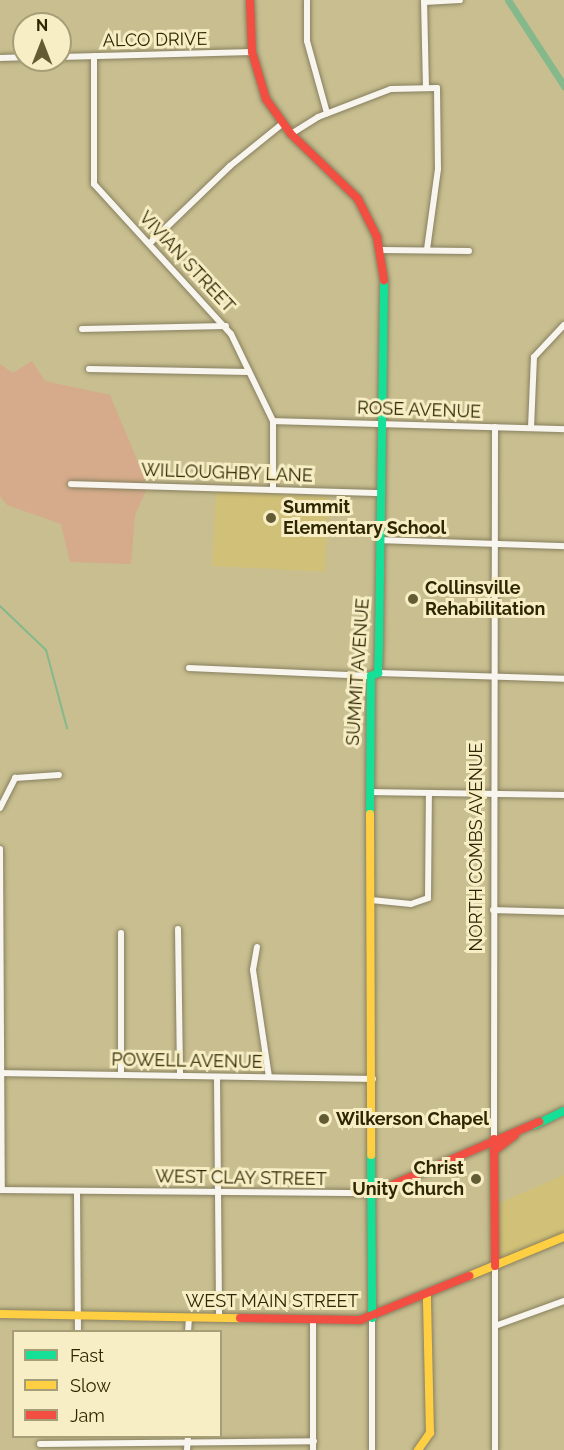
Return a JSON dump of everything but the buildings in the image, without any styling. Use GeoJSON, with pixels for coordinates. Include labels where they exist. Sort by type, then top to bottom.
{"type":"FeatureCollection","features":[{"type":"Feature","properties":{"kind":"street","name":"SUMMIT AVENUE"},"geometry":{"type":"LineString","coordinates":[[250,0],[252,52],[259,84],[282,124],[358,199],[381,250],[381,493],[370,792],[373,1079],[372,1318]]}},
{"type":"Feature","properties":{"kind":"street"},"geometry":{"type":"LineString","coordinates":[[307,0],[307,41],[327,113]]}},
{"type":"Feature","properties":{"kind":"street"},"geometry":{"type":"LineString","coordinates":[[426,88],[424,1],[460,0]]}},
{"type":"Feature","properties":{"kind":"street","name":"ALCO DRIVE"},"geometry":{"type":"LineString","coordinates":[[72,57],[252,52]]}},
{"type":"Feature","properties":{"kind":"street","name":"VIVIAN STREET"},"geometry":{"type":"LineString","coordinates":[[93,56],[94,184],[226,326],[273,421],[273,490]]}},
{"type":"Feature","properties":{"kind":"street"},"geometry":{"type":"LineString","coordinates":[[291,134],[327,113],[391,89],[437,88],[438,169],[427,249]]}},
{"type":"Feature","properties":{"kind":"street"},"geometry":{"type":"LineString","coordinates":[[150,243],[217,177],[282,124]]}},
{"type":"Feature","properties":{"kind":"street"},"geometry":{"type":"LineString","coordinates":[[381,250],[469,251]]}},
{"type":"Feature","properties":{"kind":"street"},"geometry":{"type":"LineString","coordinates":[[531,428],[535,354],[564,325]]}},
{"type":"Feature","properties":{"kind":"street"},"geometry":{"type":"LineString","coordinates":[[82,330],[226,326]]}},
{"type":"Feature","properties":{"kind":"street"},"geometry":{"type":"LineString","coordinates":[[89,369],[249,372]]}},
{"type":"Feature","properties":{"kind":"street","name":"ROSE AVENUE"},"geometry":{"type":"LineString","coordinates":[[273,421],[564,429]]}},
{"type":"Feature","properties":{"kind":"street","name":"NORTH COMBS AVENUE"},"geometry":{"type":"LineString","coordinates":[[495,427],[492,677],[495,1266]]}},
{"type":"Feature","properties":{"kind":"street","name":"WILLOUGHBY LANE"},"geometry":{"type":"LineString","coordinates":[[71,484],[381,493]]}},
{"type":"Feature","properties":{"kind":"street"},"geometry":{"type":"LineString","coordinates":[[380,540],[564,546]]}},
{"type":"Feature","properties":{"kind":"street"},"geometry":{"type":"LineString","coordinates":[[189,668],[564,680]]}},
{"type":"Feature","properties":{"kind":"street"},"geometry":{"type":"LineString","coordinates":[[0,808],[15,778],[59,775]]}},
{"type":"Feature","properties":{"kind":"street"},"geometry":{"type":"LineString","coordinates":[[370,792],[564,795]]}},
{"type":"Feature","properties":{"kind":"street"},"geometry":{"type":"LineString","coordinates":[[371,900],[411,904],[428,897],[429,794]]}},
{"type":"Feature","properties":{"kind":"street"},"geometry":{"type":"LineString","coordinates":[[0,849],[1,1190]]}},
{"type":"Feature","properties":{"kind":"street"},"geometry":{"type":"LineString","coordinates":[[493,910],[564,912]]}},
{"type":"Feature","properties":{"kind":"street"},"geometry":{"type":"LineString","coordinates":[[178,929],[180,1076]]}},
{"type":"Feature","properties":{"kind":"street"},"geometry":{"type":"LineString","coordinates":[[121,933],[121,1075]]}},
{"type":"Feature","properties":{"kind":"street"},"geometry":{"type":"LineString","coordinates":[[257,946],[253,970],[269,1077]]}},
{"type":"Feature","properties":{"kind":"street","name":"POWELL AVENUE"},"geometry":{"type":"LineString","coordinates":[[1,1073],[373,1079]]}},
{"type":"Feature","properties":{"kind":"street"},"geometry":{"type":"LineString","coordinates":[[217,1077],[219,1318]]}},
{"type":"Feature","properties":{"kind":"street","name":"WEST CLAY STREET"},"geometry":{"type":"LineString","coordinates":[[1,1190],[217,1194],[373,1193],[494,1139],[564,1111]]}},
{"type":"Feature","properties":{"kind":"street","name":"WEST CLAY STREET"},"geometry":{"type":"LineString","coordinates":[[494,1151],[539,1122]]}},
{"type":"Feature","properties":{"kind":"street"},"geometry":{"type":"LineString","coordinates":[[76,1192],[78,1330]]}},
{"type":"Feature","properties":{"kind":"street","name":"WEST MAIN STREET"},"geometry":{"type":"LineString","coordinates":[[0,1314],[372,1318],[564,1237]]}},
{"type":"Feature","properties":{"kind":"street"},"geometry":{"type":"LineString","coordinates":[[495,1266],[495,1450]]}},
{"type":"Feature","properties":{"kind":"street"},"geometry":{"type":"LineString","coordinates":[[418,1450],[430,1433],[427,1296]]}},
{"type":"Feature","properties":{"kind":"street"},"geometry":{"type":"LineString","coordinates":[[495,1326],[564,1301]]}},
{"type":"Feature","properties":{"kind":"street"},"geometry":{"type":"LineString","coordinates":[[188,1330],[189,1317]]}},
{"type":"Feature","properties":{"kind":"street"},"geometry":{"type":"LineString","coordinates":[[372,1318],[372,1450]]}},
{"type":"Feature","properties":{"kind":"street"},"geometry":{"type":"LineString","coordinates":[[312,1319],[313,1450]]}},
{"type":"Feature","properties":{"kind":"street"},"geometry":{"type":"LineString","coordinates":[[40,1444],[80,1438],[179,1444],[188,1438],[314,1441]]}},
{"type":"Feature","properties":{"kind":"street"},"geometry":{"type":"LineString","coordinates":[[187,1450],[188,1438]]}},
{"type":"Feature","properties":{"kind":"shaded area"},"geometry":{"type":"Polygon","coordinates":[[[32,361],[45,381],[110,395],[148,486],[135,515],[131,564],[70,562],[61,524],[7,505],[0,496],[0,364],[13,373],[32,361]]]}},
{"type":"Feature","properties":{"kind":"shaded area","name":"Summit Elementary School"},"geometry":{"type":"Polygon","coordinates":[[[216,491],[329,497],[325,572],[212,566],[216,491]]]}},
{"type":"Feature","properties":{"kind":"shaded area"},"geometry":{"type":"Polygon","coordinates":[[[564,1175],[564,1237],[495,1266],[495,1205],[564,1175]]]}},
{"type":"Feature","properties":{"kind":"waterway"},"geometry":{"type":"LineString","coordinates":[[508,0],[564,86]]}},
{"type":"Feature","properties":{"kind":"waterway"},"geometry":{"type":"LineString","coordinates":[[0,606],[46,650],[67,728]]}},
{"type":"Feature","properties":{"kind":"traffic: fast"},"geometry":{"type":"LineString","coordinates":[[370,814],[371,676],[378,673],[379,644],[384,280]]}},
{"type":"Feature","properties":{"kind":"traffic: fast"},"geometry":{"type":"LineString","coordinates":[[535,1125],[564,1111]]}},
{"type":"Feature","properties":{"kind":"traffic: fast"},"geometry":{"type":"LineString","coordinates":[[371,1155],[372,1318]]}},
{"type":"Feature","properties":{"kind":"traffic: slow"},"geometry":{"type":"LineString","coordinates":[[370,814],[371,1155]]}},
{"type":"Feature","properties":{"kind":"traffic: slow"},"geometry":{"type":"LineString","coordinates":[[469,1276],[564,1237]]}},
{"type":"Feature","properties":{"kind":"traffic: slow"},"geometry":{"type":"LineString","coordinates":[[418,1450],[430,1433],[427,1296]]}},
{"type":"Feature","properties":{"kind":"traffic: slow"},"geometry":{"type":"LineString","coordinates":[[0,1314],[240,1318]]}},
{"type":"Feature","properties":{"kind":"traffic: jam"},"geometry":{"type":"LineString","coordinates":[[250,0],[252,52],[266,99],[291,134],[358,199],[377,237],[384,280]]}},
{"type":"Feature","properties":{"kind":"traffic: jam"},"geometry":{"type":"LineString","coordinates":[[373,1193],[539,1122]]}},
{"type":"Feature","properties":{"kind":"traffic: jam"},"geometry":{"type":"LineString","coordinates":[[494,1151],[515,1135]]}},
{"type":"Feature","properties":{"kind":"traffic: jam"},"geometry":{"type":"LineString","coordinates":[[494,1139],[495,1266]]}},
{"type":"Feature","properties":{"kind":"traffic: jam"},"geometry":{"type":"LineString","coordinates":[[240,1318],[360,1320],[469,1276]]}},
{"type":"Feature","properties":{"kind":"place","name":"Summit Elementary School"},"geometry":{"type":"Point","coordinates":[271,518]}},
{"type":"Feature","properties":{"kind":"place","name":"Collinsville Rehabilitation"},"geometry":{"type":"Point","coordinates":[413,599]}},
{"type":"Feature","properties":{"kind":"place","name":"Wilkerson Chapel"},"geometry":{"type":"Point","coordinates":[324,1119]}},
{"type":"Feature","properties":{"kind":"place","name":"Christ Unity Church"},"geometry":{"type":"Point","coordinates":[476,1179]}}]}
